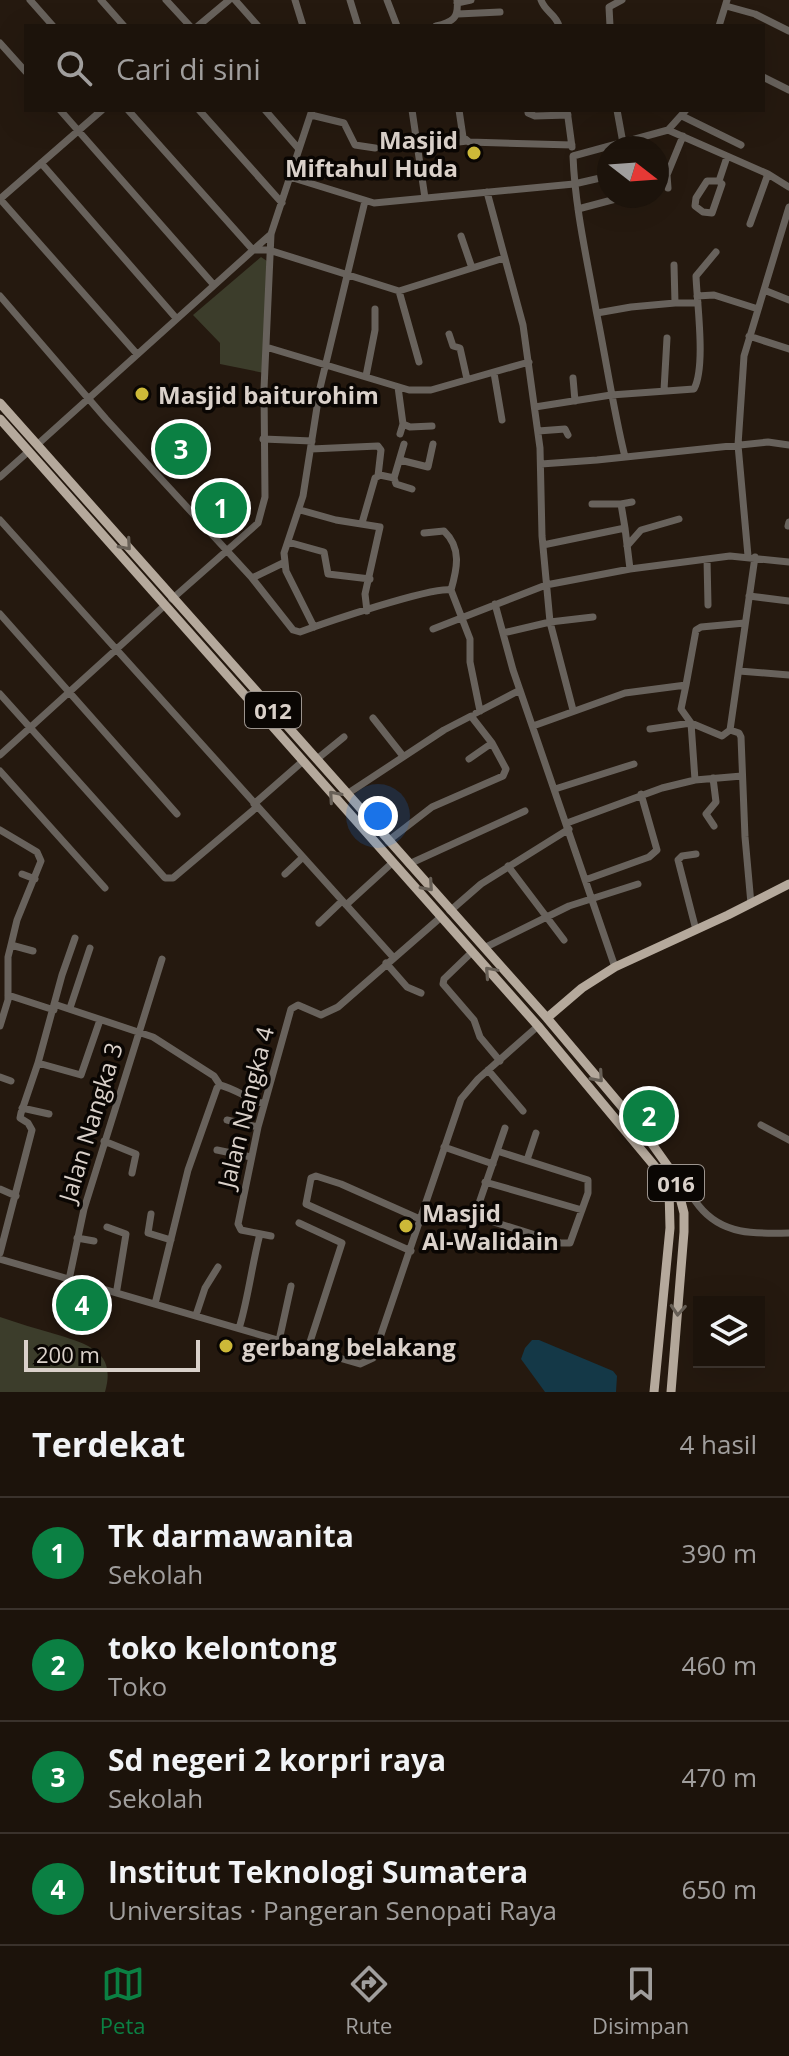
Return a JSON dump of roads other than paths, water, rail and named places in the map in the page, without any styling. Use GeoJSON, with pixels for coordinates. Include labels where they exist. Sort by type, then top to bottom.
{"type":"FeatureCollection","features":[{"type":"Feature","properties":{"kind":"main road","name":"012"},"geometry":{"type":"LineString","coordinates":[[0,403],[95,510],[104,529]]}},
{"type":"Feature","properties":{"kind":"main road"},"geometry":{"type":"LineString","coordinates":[[0,419],[29,451]]}},
{"type":"Feature","properties":{"kind":"main road","name":"012"},"geometry":{"type":"LineString","coordinates":[[29,451],[87,518],[104,529],[392,863],[538,1026]]}},
{"type":"Feature","properties":{"kind":"main road"},"geometry":{"type":"LineString","coordinates":[[87,518],[95,510]]}},
{"type":"Feature","properties":{"kind":"main road","name":"012"},"geometry":{"type":"LineString","coordinates":[[168,602],[317,759],[547,1018]]}},
{"type":"Feature","properties":{"kind":"main road"},"geometry":{"type":"LineString","coordinates":[[359,808],[368,824],[364,830]]}},
{"type":"Feature","properties":{"kind":"main road"},"geometry":{"type":"LineString","coordinates":[[376,827],[372,832],[377,845]]}},
{"type":"Feature","properties":{"kind":"main road"},"geometry":{"type":"LineString","coordinates":[[547,1018],[582,988],[615,967],[789,884]]}},
{"type":"Feature","properties":{"kind":"main road","name":"016"},"geometry":{"type":"LineString","coordinates":[[547,1018],[629,1114],[672,1172],[684,1213],[671,1392]]}},
{"type":"Feature","properties":{"kind":"main road","name":"016"},"geometry":{"type":"LineString","coordinates":[[538,1026],[620,1121],[662,1175],[669,1190],[670,1228],[654,1392]]}},
{"type":"Feature","properties":{"kind":"main road"},"geometry":{"type":"LineString","coordinates":[[620,1121],[629,1114]]}},
{"type":"Feature","properties":{"kind":"street"},"geometry":{"type":"LineString","coordinates":[[30,0],[51,24]]}},
{"type":"Feature","properties":{"kind":"street"},"geometry":{"type":"LineString","coordinates":[[101,0],[122,24]]}},
{"type":"Feature","properties":{"kind":"street"},"geometry":{"type":"LineString","coordinates":[[166,0],[188,24]]}},
{"type":"Feature","properties":{"kind":"street"},"geometry":{"type":"LineString","coordinates":[[200,24],[229,0]]}},
{"type":"Feature","properties":{"kind":"street"},"geometry":{"type":"LineString","coordinates":[[235,0],[256,24]]}},
{"type":"Feature","properties":{"kind":"street"},"geometry":{"type":"LineString","coordinates":[[295,0],[302,24]]}},
{"type":"Feature","properties":{"kind":"street"},"geometry":{"type":"LineString","coordinates":[[350,0],[357,24]]}},
{"type":"Feature","properties":{"kind":"street"},"geometry":{"type":"LineString","coordinates":[[387,0],[396,24]]}},
{"type":"Feature","properties":{"kind":"street"},"geometry":{"type":"LineString","coordinates":[[458,14],[457,1],[471,0]]}},
{"type":"Feature","properties":{"kind":"street"},"geometry":{"type":"LineString","coordinates":[[541,0],[558,24]]}},
{"type":"Feature","properties":{"kind":"street"},"geometry":{"type":"LineString","coordinates":[[610,24],[609,7],[622,0]]}},
{"type":"Feature","properties":{"kind":"street"},"geometry":{"type":"LineString","coordinates":[[720,24],[727,3],[789,31]]}},
{"type":"Feature","properties":{"kind":"street"},"geometry":{"type":"LineString","coordinates":[[446,24],[458,14],[500,12]]}},
{"type":"Feature","properties":{"kind":"street"},"geometry":{"type":"LineString","coordinates":[[0,43],[24,70]]}},
{"type":"Feature","properties":{"kind":"street"},"geometry":{"type":"LineString","coordinates":[[765,78],[789,89]]}},
{"type":"Feature","properties":{"kind":"street"},"geometry":{"type":"LineString","coordinates":[[62,112],[213,284]]}},
{"type":"Feature","properties":{"kind":"street"},"geometry":{"type":"LineString","coordinates":[[100,112],[0,199],[137,354]]}},
{"type":"Feature","properties":{"kind":"street"},"geometry":{"type":"LineString","coordinates":[[130,112],[253,250],[269,250],[399,291],[504,258]]}},
{"type":"Feature","properties":{"kind":"street"},"geometry":{"type":"LineString","coordinates":[[201,112],[282,203]]}},
{"type":"Feature","properties":{"kind":"street"},"geometry":{"type":"LineString","coordinates":[[267,112],[298,148]]}},
{"type":"Feature","properties":{"kind":"street"},"geometry":{"type":"LineString","coordinates":[[0,755],[258,523],[265,497],[263,439],[271,234],[312,112],[344,123],[356,146],[375,148]]}},
{"type":"Feature","properties":{"kind":"street"},"geometry":{"type":"LineString","coordinates":[[412,112],[425,198]]}},
{"type":"Feature","properties":{"kind":"street"},"geometry":{"type":"LineString","coordinates":[[459,112],[463,137],[467,141]]}},
{"type":"Feature","properties":{"kind":"street"},"geometry":{"type":"LineString","coordinates":[[528,112],[535,116],[567,113],[578,209],[625,457]]}},
{"type":"Feature","properties":{"kind":"street"},"geometry":{"type":"LineString","coordinates":[[617,112],[622,136]]}},
{"type":"Feature","properties":{"kind":"street"},"geometry":{"type":"LineString","coordinates":[[647,136],[668,130],[684,113],[741,145]]}},
{"type":"Feature","properties":{"kind":"street"},"geometry":{"type":"LineString","coordinates":[[668,130],[768,174],[789,187]]}},
{"type":"Feature","properties":{"kind":"street"},"geometry":{"type":"LineString","coordinates":[[669,170],[683,136]]}},
{"type":"Feature","properties":{"kind":"street"},"geometry":{"type":"LineString","coordinates":[[418,147],[467,141],[528,146],[572,145]]}},
{"type":"Feature","properties":{"kind":"street"},"geometry":{"type":"LineString","coordinates":[[573,156],[597,150]]}},
{"type":"Feature","properties":{"kind":"street"},"geometry":{"type":"LineString","coordinates":[[719,181],[705,183],[694,202],[703,212],[712,213],[722,188],[719,181],[727,157]]}},
{"type":"Feature","properties":{"kind":"street"},"geometry":{"type":"LineString","coordinates":[[41,163],[176,318]]}},
{"type":"Feature","properties":{"kind":"street"},"geometry":{"type":"LineString","coordinates":[[750,224],[768,174]]}},
{"type":"Feature","properties":{"kind":"street"},"geometry":{"type":"LineString","coordinates":[[290,177],[365,201],[378,202],[574,184],[597,179]]}},
{"type":"Feature","properties":{"kind":"street"},"geometry":{"type":"LineString","coordinates":[[487,192],[523,325],[538,431],[550,622],[573,710]]}},
{"type":"Feature","properties":{"kind":"street"},"geometry":{"type":"LineString","coordinates":[[314,627],[283,563],[300,510],[325,363],[365,201]]}},
{"type":"Feature","properties":{"kind":"street"},"geometry":{"type":"LineString","coordinates":[[578,209],[597,204]]}},
{"type":"Feature","properties":{"kind":"street"},"geometry":{"type":"LineString","coordinates":[[730,730],[749,596],[751,557],[738,445],[744,356],[789,207]]}},
{"type":"Feature","properties":{"kind":"street"},"geometry":{"type":"LineString","coordinates":[[38,444],[271,234]]}},
{"type":"Feature","properties":{"kind":"street"},"geometry":{"type":"LineString","coordinates":[[461,236],[472,268]]}},
{"type":"Feature","properties":{"kind":"street"},"geometry":{"type":"LineString","coordinates":[[535,407],[611,395],[692,390],[696,387],[699,340],[697,272],[716,252]]}},
{"type":"Feature","properties":{"kind":"street"},"geometry":{"type":"LineString","coordinates":[[674,265],[675,303]]}},
{"type":"Feature","properties":{"kind":"street"},"geometry":{"type":"LineString","coordinates":[[764,290],[789,300]]}},
{"type":"Feature","properties":{"kind":"street"},"geometry":{"type":"LineString","coordinates":[[399,291],[419,362]]}},
{"type":"Feature","properties":{"kind":"street"},"geometry":{"type":"LineString","coordinates":[[597,313],[697,300],[711,295],[758,309]]}},
{"type":"Feature","properties":{"kind":"street"},"geometry":{"type":"LineString","coordinates":[[0,296],[252,578],[293,630],[299,632],[422,594],[446,588],[451,590]]}},
{"type":"Feature","properties":{"kind":"street"},"geometry":{"type":"LineString","coordinates":[[366,376],[375,330],[375,309]]}},
{"type":"Feature","properties":{"kind":"street"},"geometry":{"type":"LineString","coordinates":[[449,334],[454,347],[460,348],[467,379]]}},
{"type":"Feature","properties":{"kind":"street"},"geometry":{"type":"LineString","coordinates":[[749,336],[789,349]]}},
{"type":"Feature","properties":{"kind":"street"},"geometry":{"type":"LineString","coordinates":[[664,390],[667,338]]}},
{"type":"Feature","properties":{"kind":"street"},"geometry":{"type":"LineString","coordinates":[[266,347],[398,387],[425,391],[529,362]]}},
{"type":"Feature","properties":{"kind":"street"},"geometry":{"type":"LineString","coordinates":[[494,373],[502,420]]}},
{"type":"Feature","properties":{"kind":"street"},"geometry":{"type":"LineString","coordinates":[[573,378],[575,401]]}},
{"type":"Feature","properties":{"kind":"street"},"geometry":{"type":"LineString","coordinates":[[398,387],[403,424],[400,434]]}},
{"type":"Feature","properties":{"kind":"street"},"geometry":{"type":"LineString","coordinates":[[403,424],[410,427],[432,426]]}},
{"type":"Feature","properties":{"kind":"street"},"geometry":{"type":"LineString","coordinates":[[538,431],[565,429],[568,435]]}},
{"type":"Feature","properties":{"kind":"street"},"geometry":{"type":"LineString","coordinates":[[263,439],[312,445],[378,446],[381,450],[378,476],[362,523]]}},
{"type":"Feature","properties":{"kind":"street"},"geometry":{"type":"LineString","coordinates":[[541,464],[768,442],[789,445]]}},
{"type":"Feature","properties":{"kind":"street"},"geometry":{"type":"LineString","coordinates":[[404,444],[394,478],[396,484],[412,489]]}},
{"type":"Feature","properties":{"kind":"street"},"geometry":{"type":"LineString","coordinates":[[400,460],[428,467],[433,444]]}},
{"type":"Feature","properties":{"kind":"street"},"geometry":{"type":"LineString","coordinates":[[0,477],[29,451]]}},
{"type":"Feature","properties":{"kind":"street"},"geometry":{"type":"LineString","coordinates":[[378,476],[394,478]]}},
{"type":"Feature","properties":{"kind":"street"},"geometry":{"type":"LineString","coordinates":[[592,504],[632,502]]}},
{"type":"Feature","properties":{"kind":"street"},"geometry":{"type":"LineString","coordinates":[[621,504],[630,569]]}},
{"type":"Feature","properties":{"kind":"street"},"geometry":{"type":"LineString","coordinates":[[300,510],[380,528],[364,599],[367,611]]}},
{"type":"Feature","properties":{"kind":"street"},"geometry":{"type":"LineString","coordinates":[[627,546],[641,530],[679,519]]}},
{"type":"Feature","properties":{"kind":"street"},"geometry":{"type":"LineString","coordinates":[[0,520],[344,903],[390,960],[407,987],[421,993]]}},
{"type":"Feature","properties":{"kind":"street"},"geometry":{"type":"LineString","coordinates":[[543,545],[625,528]]}},
{"type":"Feature","properties":{"kind":"street"},"geometry":{"type":"LineString","coordinates":[[424,533],[444,531],[453,542],[457,561],[451,590],[471,642],[470,662],[480,711]]}},
{"type":"Feature","properties":{"kind":"street"},"geometry":{"type":"LineString","coordinates":[[288,542],[324,552],[328,574],[370,579]]}},
{"type":"Feature","properties":{"kind":"street"},"geometry":{"type":"LineString","coordinates":[[433,629],[546,585],[630,569],[751,557],[789,562]]}},
{"type":"Feature","properties":{"kind":"street"},"geometry":{"type":"LineString","coordinates":[[707,559],[708,605]]}},
{"type":"Feature","properties":{"kind":"street"},"geometry":{"type":"LineString","coordinates":[[252,578],[283,563]]}},
{"type":"Feature","properties":{"kind":"street"},"geometry":{"type":"LineString","coordinates":[[749,596],[789,601]]}},
{"type":"Feature","properties":{"kind":"street"},"geometry":{"type":"LineString","coordinates":[[495,604],[520,690],[615,967]]}},
{"type":"Feature","properties":{"kind":"street"},"geometry":{"type":"LineString","coordinates":[[0,614],[177,814]]}},
{"type":"Feature","properties":{"kind":"street"},"geometry":{"type":"LineString","coordinates":[[503,633],[550,622],[593,617]]}},
{"type":"Feature","properties":{"kind":"street"},"geometry":{"type":"LineString","coordinates":[[745,623],[696,630],[681,709],[691,723],[719,736],[730,730],[741,737],[751,904]]}},
{"type":"Feature","properties":{"kind":"street"},"geometry":{"type":"LineString","coordinates":[[739,671],[789,675]]}},
{"type":"Feature","properties":{"kind":"street"},"geometry":{"type":"LineString","coordinates":[[533,726],[625,693],[686,685]]}},
{"type":"Feature","properties":{"kind":"street"},"geometry":{"type":"LineString","coordinates":[[347,794],[403,756],[520,690]]}},
{"type":"Feature","properties":{"kind":"street"},"geometry":{"type":"LineString","coordinates":[[0,694],[165,878],[173,878],[303,761]]}},
{"type":"Feature","properties":{"kind":"street"},"geometry":{"type":"LineString","coordinates":[[388,841],[432,807],[503,776],[506,769],[492,743],[471,716]]}},
{"type":"Feature","properties":{"kind":"street"},"geometry":{"type":"LineString","coordinates":[[373,718],[403,756]]}},
{"type":"Feature","properties":{"kind":"street"},"geometry":{"type":"LineString","coordinates":[[650,729],[691,723]]}},
{"type":"Feature","properties":{"kind":"street"},"geometry":{"type":"LineString","coordinates":[[691,723],[695,780]]}},
{"type":"Feature","properties":{"kind":"street"},"geometry":{"type":"LineString","coordinates":[[317,759],[344,737]]}},
{"type":"Feature","properties":{"kind":"street"},"geometry":{"type":"LineString","coordinates":[[469,759],[492,743]]}},
{"type":"Feature","properties":{"kind":"street"},"geometry":{"type":"LineString","coordinates":[[555,789],[634,764]]}},
{"type":"Feature","properties":{"kind":"street"},"geometry":{"type":"LineString","coordinates":[[0,771],[105,888]]}},
{"type":"Feature","properties":{"kind":"street"},"geometry":{"type":"LineString","coordinates":[[450,911],[481,884],[568,826],[641,794],[695,780],[742,776]]}},
{"type":"Feature","properties":{"kind":"street"},"geometry":{"type":"LineString","coordinates":[[713,778],[716,802],[706,815],[714,826]]}},
{"type":"Feature","properties":{"kind":"street"},"geometry":{"type":"LineString","coordinates":[[585,880],[649,857],[657,850],[641,794]]}},
{"type":"Feature","properties":{"kind":"street"},"geometry":{"type":"LineString","coordinates":[[409,864],[525,811]]}},
{"type":"Feature","properties":{"kind":"street"},"geometry":{"type":"LineString","coordinates":[[0,830],[39,854],[41,861],[17,920],[7,970],[8,995],[0,1026]]}},
{"type":"Feature","properties":{"kind":"street"},"geometry":{"type":"LineString","coordinates":[[696,854],[682,856],[678,860],[696,930]]}},
{"type":"Feature","properties":{"kind":"street"},"geometry":{"type":"LineString","coordinates":[[285,874],[302,858]]}},
{"type":"Feature","properties":{"kind":"street"},"geometry":{"type":"LineString","coordinates":[[319,923],[392,863]]}},
{"type":"Feature","properties":{"kind":"street"},"geometry":{"type":"LineString","coordinates":[[508,866],[564,940]]}},
{"type":"Feature","properties":{"kind":"street"},"geometry":{"type":"LineString","coordinates":[[22,874],[35,879]]}},
{"type":"Feature","properties":{"kind":"street"},"geometry":{"type":"LineString","coordinates":[[484,948],[545,917],[638,884]]}},
{"type":"Feature","properties":{"kind":"street","name":"Jalan Nangka 4"},"geometry":{"type":"LineString","coordinates":[[260,1234],[241,1230],[238,1224],[258,1127],[293,1006],[298,1005],[321,1015],[338,1007],[441,917]]}},
{"type":"Feature","properties":{"kind":"street"},"geometry":{"type":"LineString","coordinates":[[0,1255],[32,1130],[20,1118],[22,1108],[75,938]]}},
{"type":"Feature","properties":{"kind":"street"},"geometry":{"type":"LineString","coordinates":[[11,945],[33,951]]}},
{"type":"Feature","properties":{"kind":"street"},"geometry":{"type":"LineString","coordinates":[[70,1008],[90,948]]}},
{"type":"Feature","properties":{"kind":"street"},"geometry":{"type":"LineString","coordinates":[[472,952],[444,979],[443,984],[474,1020],[480,1037],[500,1061]]}},
{"type":"Feature","properties":{"kind":"street"},"geometry":{"type":"LineString","coordinates":[[8,995],[70,1008],[139,1031],[162,959]]}},
{"type":"Feature","properties":{"kind":"street"},"geometry":{"type":"LineString","coordinates":[[65,967],[80,973]]}},
{"type":"Feature","properties":{"kind":"street"},"geometry":{"type":"LineString","coordinates":[[38,1063],[81,1075],[100,1020]]}},
{"type":"Feature","properties":{"kind":"street"},"geometry":{"type":"LineString","coordinates":[[156,1302],[360,1364],[373,1358],[461,1099],[488,1070],[538,1026]]}},
{"type":"Feature","properties":{"kind":"street","name":"Jalan Nangka 3"},"geometry":{"type":"LineString","coordinates":[[70,1275],[104,1141],[139,1031],[200,1066],[220,1085],[264,1104]]}},
{"type":"Feature","properties":{"kind":"street"},"geometry":{"type":"LineString","coordinates":[[488,1070],[523,1111]]}},
{"type":"Feature","properties":{"kind":"street"},"geometry":{"type":"LineString","coordinates":[[0,1077],[11,1081]]}},
{"type":"Feature","properties":{"kind":"street"},"geometry":{"type":"LineString","coordinates":[[156,1302],[188,1170],[208,1110],[220,1085]]}},
{"type":"Feature","properties":{"kind":"street"},"geometry":{"type":"LineString","coordinates":[[22,1108],[49,1114]]}},
{"type":"Feature","properties":{"kind":"street"},"geometry":{"type":"LineString","coordinates":[[227,1120],[258,1127]]}},
{"type":"Feature","properties":{"kind":"street"},"geometry":{"type":"LineString","coordinates":[[761,1125],[789,1140]]}},
{"type":"Feature","properties":{"kind":"street"},"geometry":{"type":"LineString","coordinates":[[497,1151],[588,1180],[588,1193],[570,1243],[561,1243],[479,1216],[477,1208],[505,1128]]}},
{"type":"Feature","properties":{"kind":"street"},"geometry":{"type":"LineString","coordinates":[[527,1160],[536,1133]]}},
{"type":"Feature","properties":{"kind":"street"},"geometry":{"type":"LineString","coordinates":[[104,1141],[136,1154],[132,1173]]}},
{"type":"Feature","properties":{"kind":"street"},"geometry":{"type":"LineString","coordinates":[[444,1147],[493,1164]]}},
{"type":"Feature","properties":{"kind":"street"},"geometry":{"type":"LineString","coordinates":[[217,1150],[251,1157]]}},
{"type":"Feature","properties":{"kind":"street"},"geometry":{"type":"LineString","coordinates":[[672,1172],[712,1220],[733,1230],[789,1233]]}},
{"type":"Feature","properties":{"kind":"street"},"geometry":{"type":"LineString","coordinates":[[411,1251],[306,1204],[311,1178],[316,1176],[341,1184],[422,1220]]}},
{"type":"Feature","properties":{"kind":"street"},"geometry":{"type":"LineString","coordinates":[[485,1182],[582,1210]]}},
{"type":"Feature","properties":{"kind":"street"},"geometry":{"type":"LineString","coordinates":[[0,1189],[16,1196]]}},
{"type":"Feature","properties":{"kind":"street"},"geometry":{"type":"LineString","coordinates":[[684,1213],[689,1205],[697,1204]]}},
{"type":"Feature","properties":{"kind":"street"},"geometry":{"type":"LineString","coordinates":[[151,1214],[148,1233],[171,1240]]}},
{"type":"Feature","properties":{"kind":"street"},"geometry":{"type":"LineString","coordinates":[[299,1223],[342,1243],[309,1345]]}},
{"type":"Feature","properties":{"kind":"street"},"geometry":{"type":"LineString","coordinates":[[107,1227],[126,1234],[117,1289]]}},
{"type":"Feature","properties":{"kind":"street"},"geometry":{"type":"LineString","coordinates":[[240,1325],[260,1234],[271,1236]]}},
{"type":"Feature","properties":{"kind":"street"},"geometry":{"type":"LineString","coordinates":[[77,1238],[94,1241]]}},
{"type":"Feature","properties":{"kind":"street"},"geometry":{"type":"LineString","coordinates":[[0,1255],[137,1297]]}},
{"type":"Feature","properties":{"kind":"street"},"geometry":{"type":"LineString","coordinates":[[0,1255],[366,1363]]}},
{"type":"Feature","properties":{"kind":"street"},"geometry":{"type":"LineString","coordinates":[[197,1312],[205,1288],[218,1267]]}},
{"type":"Feature","properties":{"kind":"street"},"geometry":{"type":"LineString","coordinates":[[280,1336],[291,1286]]}},
{"type":"Feature","properties":{"kind":"water"},"geometry":{"type":"Polygon","coordinates":[[[532,1340],[539,1340],[613,1371],[617,1376],[616,1392],[545,1392],[521,1359],[532,1340]]]}},
{"type":"Feature","properties":{"kind":"place","name":"Masjid Miftahul Huda"},"geometry":{"type":"Point","coordinates":[474,153]}},
{"type":"Feature","properties":{"kind":"place","name":"Masjid baiturohim"},"geometry":{"type":"Point","coordinates":[142,394]}},
{"type":"Feature","properties":{"kind":"place","name":"Sd negeri 2 korpri raya"},"geometry":{"type":"Point","coordinates":[181,449]}},
{"type":"Feature","properties":{"kind":"place","name":"Tk darmawanita"},"geometry":{"type":"Point","coordinates":[221,508]}},
{"type":"Feature","properties":{"kind":"place","name":"toko kelontong"},"geometry":{"type":"Point","coordinates":[649,1116]}},
{"type":"Feature","properties":{"kind":"place","name":"Masjid Al-Walidain"},"geometry":{"type":"Point","coordinates":[406,1226]}},
{"type":"Feature","properties":{"kind":"place","name":"Institut Teknologi Sumatera"},"geometry":{"type":"Point","coordinates":[82,1305]}},
{"type":"Feature","properties":{"kind":"place","name":"gerbang belakang"},"geometry":{"type":"Point","coordinates":[226,1346]}}]}
